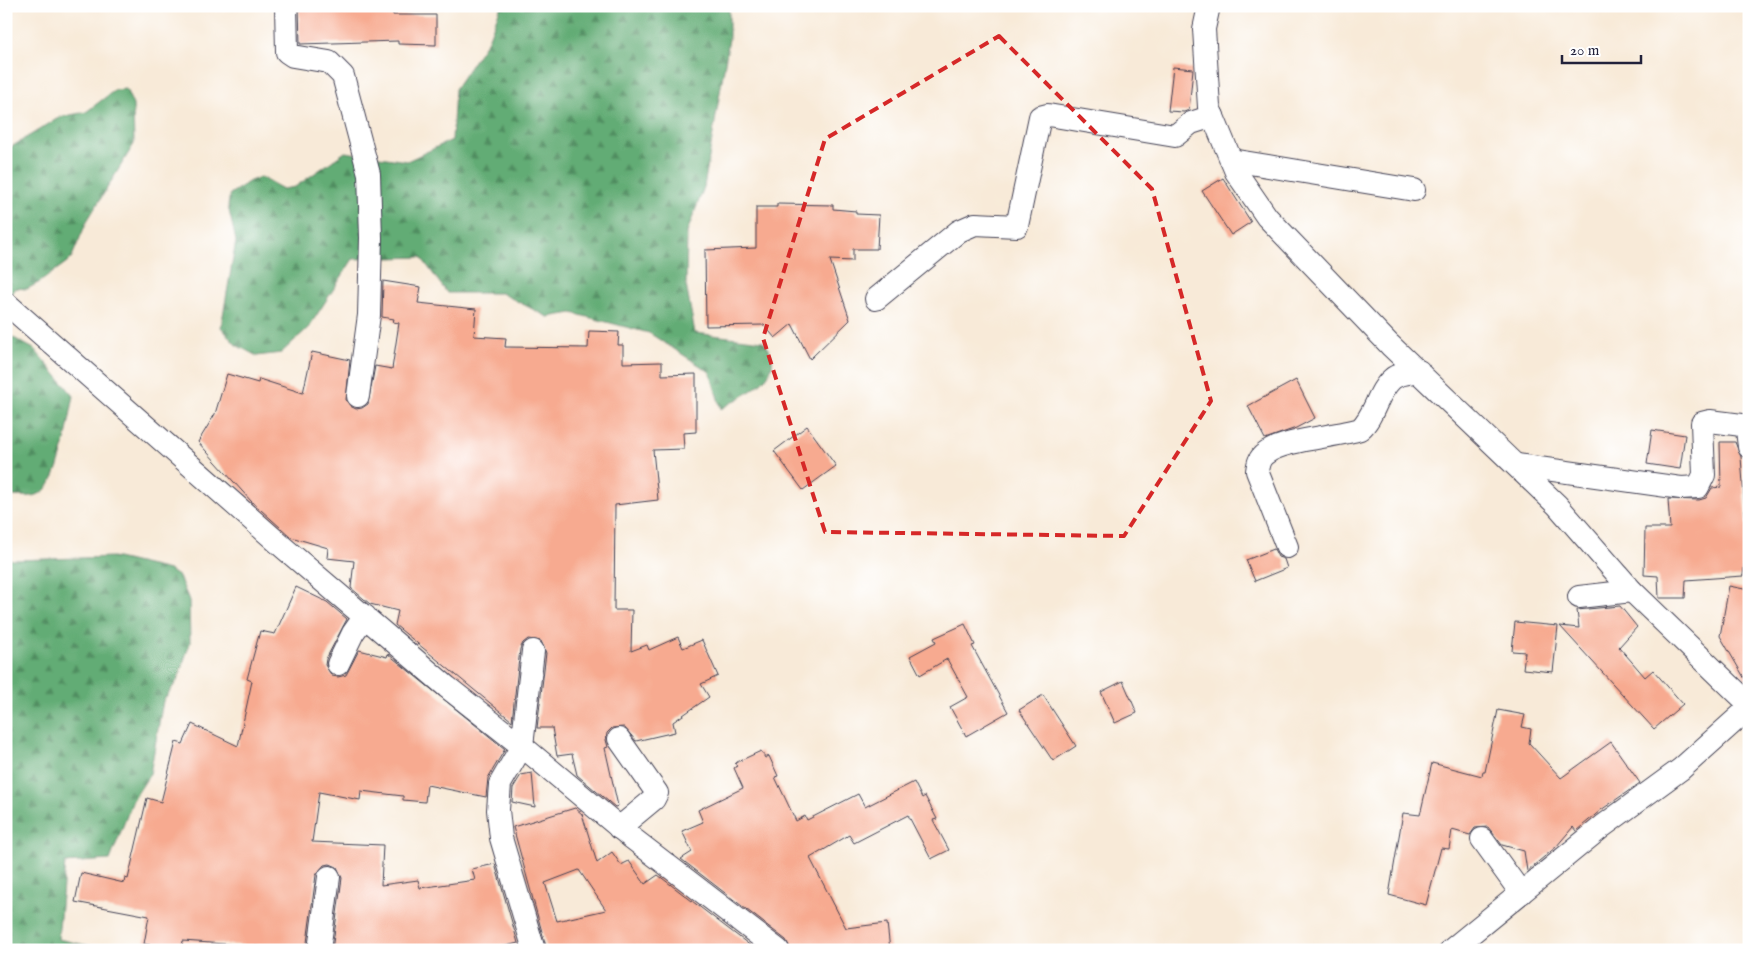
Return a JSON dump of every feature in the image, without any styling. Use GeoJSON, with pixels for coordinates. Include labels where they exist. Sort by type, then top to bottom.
{"type":"FeatureCollection","features":[{"type":"Feature","properties":{"kind":"street"},"geometry":{"type":"LineString","coordinates":[[286,6],[287,52],[293,56],[329,62],[343,76],[369,174],[372,238],[369,315],[358,396]]}},
{"type":"Feature","properties":{"kind":"street"},"geometry":{"type":"LineString","coordinates":[[1210,6],[1204,29],[1209,107],[1231,160],[1266,217],[1311,265],[1564,512],[1632,591],[1749,704]]}},
{"type":"Feature","properties":{"kind":"street"},"geometry":{"type":"LineString","coordinates":[[876,300],[959,231],[975,224],[1017,226],[1040,117],[1048,115],[1175,136],[1191,123],[1213,116]]}},
{"type":"Feature","properties":{"kind":"street"},"geometry":{"type":"LineString","coordinates":[[1231,160],[1414,190]]}},
{"type":"Feature","properties":{"kind":"street"},"geometry":{"type":"LineString","coordinates":[[6,303],[284,548],[447,687],[522,746],[619,828],[778,950]]}},
{"type":"Feature","properties":{"kind":"street"},"geometry":{"type":"LineString","coordinates":[[1287,547],[1257,471],[1258,462],[1265,454],[1278,446],[1360,429],[1368,422],[1372,410],[1392,379],[1401,374],[1419,371]]}},
{"type":"Feature","properties":{"kind":"street"},"geometry":{"type":"LineString","coordinates":[[1517,466],[1681,488],[1698,487],[1704,475],[1702,424],[1710,421],[1742,424],[1746,430],[1749,446]]}},
{"type":"Feature","properties":{"kind":"street"},"geometry":{"type":"LineString","coordinates":[[1579,597],[1632,591]]}},
{"type":"Feature","properties":{"kind":"street"},"geometry":{"type":"LineString","coordinates":[[338,664],[353,633],[365,616]]}},
{"type":"Feature","properties":{"kind":"street"},"geometry":{"type":"LineString","coordinates":[[533,651],[522,746],[500,784],[498,810],[501,838],[534,950]]}},
{"type":"Feature","properties":{"kind":"street"},"geometry":{"type":"LineString","coordinates":[[1451,950],[1603,826],[1681,769],[1749,708]]}},
{"type":"Feature","properties":{"kind":"street"},"geometry":{"type":"LineString","coordinates":[[619,828],[654,799],[656,793],[620,739]]}},
{"type":"Feature","properties":{"kind":"street"},"geometry":{"type":"LineString","coordinates":[[1482,839],[1522,893]]}},
{"type":"Feature","properties":{"kind":"street"},"geometry":{"type":"LineString","coordinates":[[320,950],[329,877]]}},
{"type":"Feature","properties":{"kind":"highlighted area"},"geometry":{"type":"Polygon","coordinates":[[[999,36],[1152,189],[1211,401],[1124,536],[825,532],[763,338],[825,139],[999,36]]]}},
{"type":"Feature","properties":{"kind":"green space"},"geometry":{"type":"Polygon","coordinates":[[[501,6],[729,6],[729,39],[704,187],[687,232],[686,285],[695,333],[763,341],[771,353],[772,364],[769,373],[762,382],[721,409],[710,372],[649,333],[572,313],[548,317],[501,293],[447,293],[421,257],[353,259],[309,327],[281,353],[257,356],[236,345],[221,327],[236,241],[228,206],[230,194],[250,181],[261,177],[283,189],[295,187],[345,152],[407,161],[452,140],[455,89],[488,40],[501,6]]]}},
{"type":"Feature","properties":{"kind":"green space"},"geometry":{"type":"Polygon","coordinates":[[[126,89],[133,105],[134,144],[87,221],[71,259],[40,282],[27,289],[15,288],[6,301],[6,147],[11,147],[60,117],[86,112],[115,90],[126,89]]]}},
{"type":"Feature","properties":{"kind":"green space"},"geometry":{"type":"Polygon","coordinates":[[[6,331],[12,337],[34,349],[74,396],[63,449],[54,476],[48,487],[34,496],[6,496],[6,331]]]}},
{"type":"Feature","properties":{"kind":"green space"},"geometry":{"type":"Polygon","coordinates":[[[113,557],[169,570],[179,577],[189,600],[190,643],[177,681],[163,701],[150,774],[133,800],[110,860],[65,863],[58,939],[108,950],[6,950],[6,558],[13,560],[113,557]]]}},
{"type":"Feature","properties":{"kind":"building"},"geometry":{"type":"Polygon","coordinates":[[[299,6],[376,6],[376,13],[393,12],[393,15],[436,15],[436,45],[398,44],[398,41],[300,44],[299,6]]]}},
{"type":"Feature","properties":{"kind":"building"},"geometry":{"type":"Polygon","coordinates":[[[1173,67],[1193,69],[1189,110],[1184,112],[1168,111],[1173,67]]]}},
{"type":"Feature","properties":{"kind":"building"},"geometry":{"type":"Polygon","coordinates":[[[1223,178],[1251,222],[1231,235],[1202,191],[1223,178]]]}},
{"type":"Feature","properties":{"kind":"building"},"geometry":{"type":"Polygon","coordinates":[[[777,204],[833,205],[833,209],[856,211],[856,214],[879,215],[877,249],[853,249],[853,261],[830,260],[850,320],[810,359],[792,324],[775,338],[764,325],[706,326],[705,250],[756,248],[756,207],[777,207],[777,204]]]}},
{"type":"Feature","properties":{"kind":"building"},"geometry":{"type":"Polygon","coordinates":[[[383,281],[421,287],[418,303],[476,309],[474,336],[506,338],[505,347],[588,348],[589,331],[619,332],[618,345],[623,345],[623,363],[662,362],[662,375],[696,374],[696,432],[683,433],[684,449],[653,450],[658,500],[615,505],[614,610],[632,610],[631,651],[647,645],[649,650],[678,637],[683,648],[702,640],[718,676],[701,684],[709,697],[673,722],[675,732],[636,741],[624,727],[612,728],[607,733],[608,747],[605,748],[618,806],[615,807],[577,775],[572,754],[557,756],[552,728],[537,728],[546,653],[541,641],[528,639],[520,649],[512,721],[395,625],[398,611],[370,604],[351,588],[354,561],[327,558],[328,548],[291,537],[251,501],[198,442],[215,414],[227,374],[258,383],[259,379],[303,393],[312,352],[350,360],[346,400],[350,406],[356,409],[368,404],[375,366],[392,369],[399,323],[393,322],[394,319],[382,317],[383,281]]]}},
{"type":"Feature","properties":{"kind":"building"},"geometry":{"type":"Polygon","coordinates":[[[1296,380],[1315,418],[1296,428],[1265,439],[1248,406],[1296,380]]]}},
{"type":"Feature","properties":{"kind":"building"},"geometry":{"type":"Polygon","coordinates":[[[807,426],[836,466],[803,490],[774,451],[807,426]]]}},
{"type":"Feature","properties":{"kind":"building"},"geometry":{"type":"Polygon","coordinates":[[[1652,430],[1685,435],[1680,469],[1647,464],[1652,430]]]}},
{"type":"Feature","properties":{"kind":"building"},"geometry":{"type":"Polygon","coordinates":[[[1720,442],[1735,442],[1741,457],[1746,524],[1749,524],[1743,576],[1686,580],[1685,598],[1659,598],[1658,576],[1644,575],[1645,528],[1670,528],[1668,499],[1699,500],[1706,498],[1712,488],[1721,487],[1720,442]]]}},
{"type":"Feature","properties":{"kind":"building"},"geometry":{"type":"Polygon","coordinates":[[[1274,549],[1278,557],[1284,559],[1287,568],[1255,581],[1246,560],[1274,549]]]}},
{"type":"Feature","properties":{"kind":"building"},"geometry":{"type":"Polygon","coordinates":[[[1729,586],[1749,590],[1749,686],[1720,636],[1729,586]]]}},
{"type":"Feature","properties":{"kind":"building"},"geometry":{"type":"Polygon","coordinates":[[[296,587],[327,602],[347,619],[326,659],[325,665],[332,676],[346,675],[359,650],[387,657],[388,654],[505,749],[488,778],[486,797],[427,785],[425,802],[403,800],[403,796],[361,791],[360,800],[319,792],[312,842],[383,845],[381,885],[418,880],[420,888],[475,880],[472,869],[495,864],[518,943],[490,950],[332,950],[342,878],[337,867],[330,864],[324,865],[316,875],[306,950],[266,950],[266,947],[183,941],[181,949],[144,944],[149,916],[75,902],[81,873],[124,883],[125,878],[128,879],[147,798],[161,802],[176,742],[183,744],[192,724],[238,746],[252,681],[247,679],[260,631],[275,634],[296,587]]]}},
{"type":"Feature","properties":{"kind":"building"},"geometry":{"type":"Polygon","coordinates":[[[1620,606],[1637,627],[1619,647],[1645,677],[1653,670],[1683,704],[1654,729],[1560,626],[1579,628],[1577,610],[1620,606]]]}},
{"type":"Feature","properties":{"kind":"building"},"geometry":{"type":"Polygon","coordinates":[[[1515,622],[1558,626],[1553,672],[1523,669],[1525,652],[1512,651],[1515,622]]]}},
{"type":"Feature","properties":{"kind":"building"},"geometry":{"type":"Polygon","coordinates":[[[965,624],[975,645],[972,646],[1008,712],[966,736],[950,707],[968,697],[947,659],[920,675],[910,656],[936,642],[934,638],[965,624]]]}},
{"type":"Feature","properties":{"kind":"building"},"geometry":{"type":"Polygon","coordinates":[[[1123,681],[1137,713],[1115,723],[1101,692],[1123,681]]]}},
{"type":"Feature","properties":{"kind":"building"},"geometry":{"type":"Polygon","coordinates":[[[1043,695],[1076,746],[1053,761],[1019,710],[1043,695]]]}},
{"type":"Feature","properties":{"kind":"building"},"geometry":{"type":"Polygon","coordinates":[[[1498,710],[1525,715],[1522,727],[1531,729],[1529,743],[1561,778],[1611,742],[1640,783],[1601,810],[1576,831],[1573,827],[1556,847],[1527,871],[1524,851],[1502,845],[1488,827],[1475,828],[1470,835],[1452,830],[1449,849],[1441,848],[1426,905],[1389,895],[1403,813],[1420,815],[1432,763],[1482,776],[1483,772],[1485,772],[1498,710]]]}},
{"type":"Feature","properties":{"kind":"building"},"geometry":{"type":"Polygon","coordinates":[[[761,751],[765,758],[769,756],[778,776],[775,777],[796,821],[805,816],[807,820],[858,794],[865,807],[914,782],[922,798],[925,796],[937,819],[933,820],[949,850],[931,859],[908,815],[854,843],[849,835],[810,858],[846,928],[887,923],[890,950],[791,950],[786,940],[681,859],[692,852],[682,831],[703,822],[698,810],[743,788],[734,768],[737,766],[735,763],[761,751]]]}},
{"type":"Feature","properties":{"kind":"building"},"geometry":{"type":"Polygon","coordinates":[[[532,773],[535,807],[512,802],[513,788],[521,775],[532,773]]]}},
{"type":"Feature","properties":{"kind":"building"},"geometry":{"type":"Polygon","coordinates":[[[575,808],[582,814],[597,863],[612,852],[621,865],[629,861],[645,884],[658,875],[756,950],[547,950],[513,827],[575,808]],[[579,870],[545,883],[557,921],[606,910],[579,870]]]}}]}
